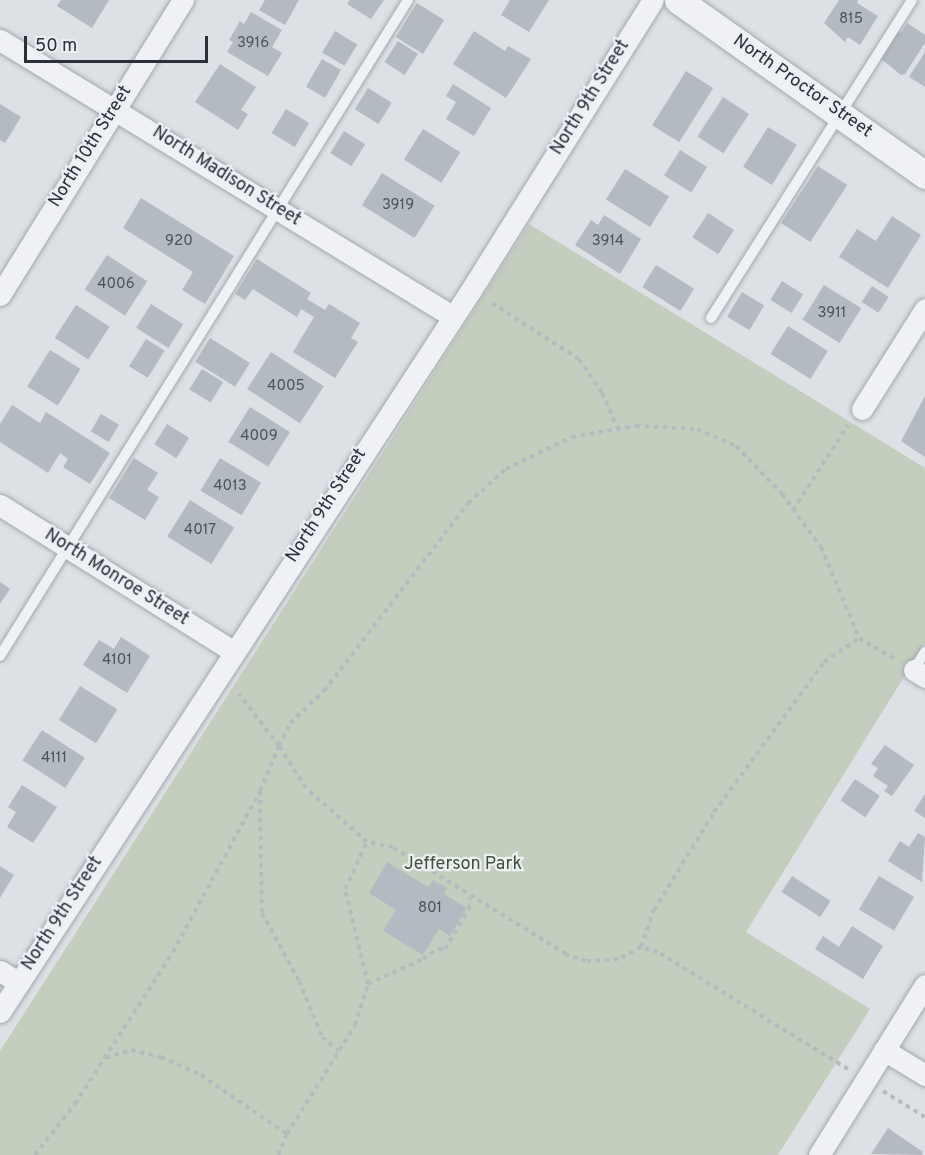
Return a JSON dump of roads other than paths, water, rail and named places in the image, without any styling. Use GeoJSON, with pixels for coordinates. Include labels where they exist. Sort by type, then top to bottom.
{"type":"FeatureCollection","features":[{"type":"Feature","properties":{"kind":"street","name":"North 10th Street"},"geometry":{"type":"LineString","coordinates":[[0,295],[183,0]]}},
{"type":"Feature","properties":{"kind":"street","name":"North 9th Street"},"geometry":{"type":"LineString","coordinates":[[0,1012],[452,316],[653,0]]}},
{"type":"Feature","properties":{"kind":"street","name":"North Proctor Street"},"geometry":{"type":"LineString","coordinates":[[678,0],[841,113],[925,175]]}},
{"type":"Feature","properties":{"kind":"street","name":"North Madison Street"},"geometry":{"type":"LineString","coordinates":[[0,40],[116,108],[452,316]]}},
{"type":"Feature","properties":{"kind":"street"},"geometry":{"type":"LineString","coordinates":[[862,409],[925,309]]}},
{"type":"Feature","properties":{"kind":"street","name":"North Monroe Street"},"geometry":{"type":"LineString","coordinates":[[0,506],[233,651]]}},
{"type":"Feature","properties":{"kind":"street"},"geometry":{"type":"LineString","coordinates":[[0,971],[19,983]]}},
{"type":"Feature","properties":{"kind":"street"},"geometry":{"type":"LineString","coordinates":[[819,1155],[925,985]]}},
{"type":"Feature","properties":{"kind":"street"},"geometry":{"type":"LineString","coordinates":[[884,1050],[925,1075]]}},
{"type":"Feature","properties":{"kind":"lane"},"geometry":{"type":"LineString","coordinates":[[0,656],[408,0]]}},
{"type":"Feature","properties":{"kind":"lane"},"geometry":{"type":"LineString","coordinates":[[711,318],[912,0]]}},
{"type":"Feature","properties":{"kind":"lane"},"geometry":{"type":"LineString","coordinates":[[920,674],[925,652]]}},
{"type":"Feature","properties":{"kind":"park label","name":"Jefferson Park"},"geometry":{"type":"Point","coordinates":[463,865]}}]}
